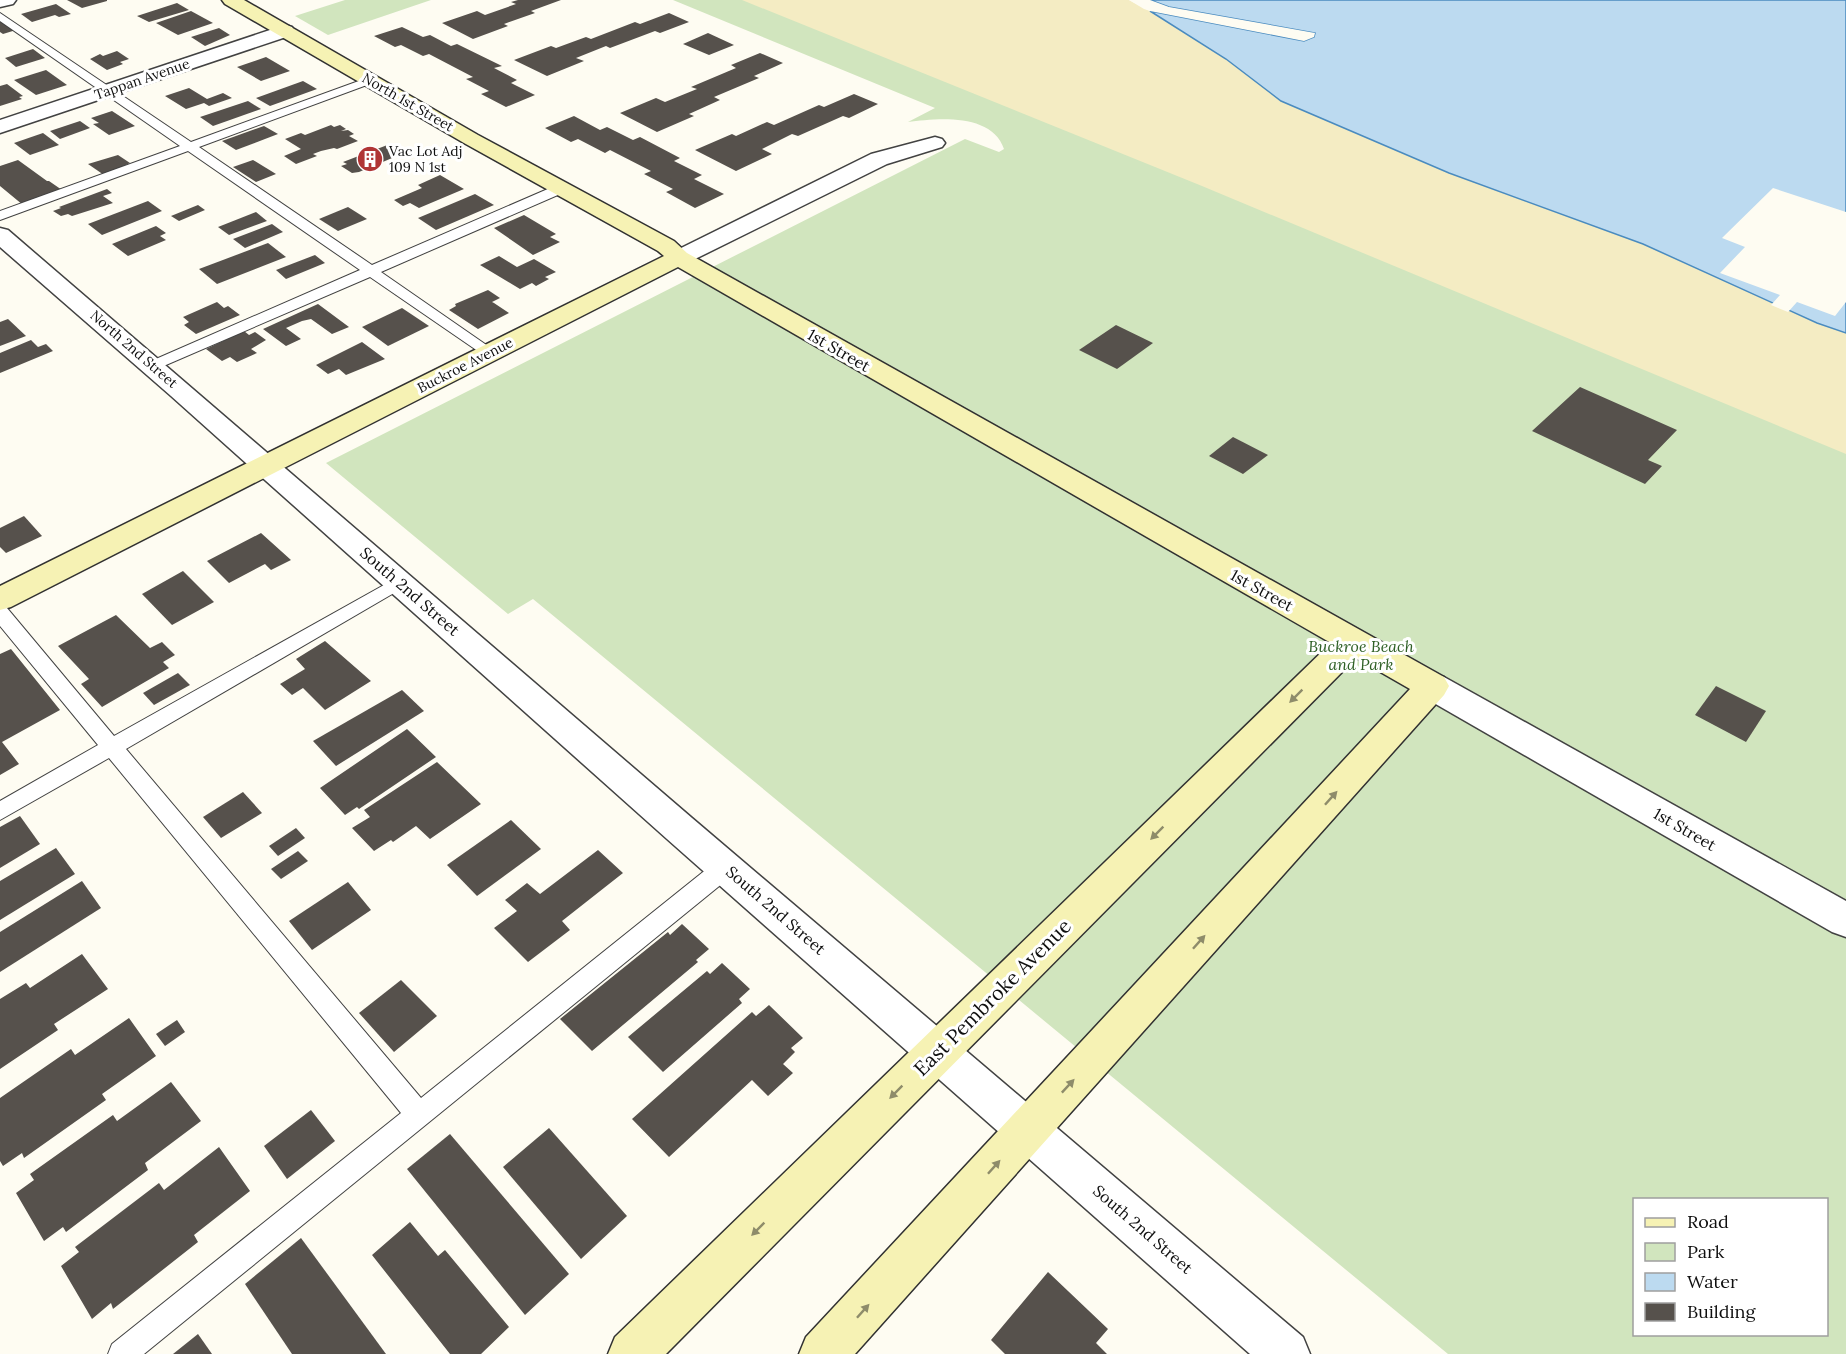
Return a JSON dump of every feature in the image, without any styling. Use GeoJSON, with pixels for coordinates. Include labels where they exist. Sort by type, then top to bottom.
{"type":"FeatureCollection","features":[{"type":"Feature","properties":{"kind":"street"},"geometry":{"type":"LineString","coordinates":[[0,2],[7,0]]}},
{"type":"Feature","properties":{"kind":"street","name":"North 1st Street"},"geometry":{"type":"LineString","coordinates":[[231,0],[471,139],[666,246],[679,258]]}},
{"type":"Feature","properties":{"kind":"street","name":"Tappan Avenue"},"geometry":{"type":"LineString","coordinates":[[0,127],[285,31]]}},
{"type":"Feature","properties":{"kind":"street","name":"Buckroe Avenue"},"geometry":{"type":"LineString","coordinates":[[0,599],[879,159],[935,143]]}},
{"type":"Feature","properties":{"kind":"street","name":"North 2nd Street"},"geometry":{"type":"LineString","coordinates":[[0,236],[154,365],[266,466]]}},
{"type":"Feature","properties":{"kind":"street","name":"1st Street"},"geometry":{"type":"LineString","coordinates":[[679,258],[1846,920]]}},
{"type":"Feature","properties":{"kind":"street","name":"South 2nd Street"},"geometry":{"type":"LineString","coordinates":[[266,466],[1287,1354]]}},
{"type":"Feature","properties":{"kind":"street","name":"East Pembroke Avenue"},"geometry":{"type":"LineString","coordinates":[[632,1354],[1309,682],[1354,641]]}},
{"type":"Feature","properties":{"kind":"street"},"geometry":{"type":"LineString","coordinates":[[823,1354],[1432,686]]}},
{"type":"Feature","properties":{"kind":"lane"},"geometry":{"type":"LineString","coordinates":[[0,16],[490,353]]}},
{"type":"Feature","properties":{"kind":"lane"},"geometry":{"type":"LineString","coordinates":[[0,216],[370,80]]}},
{"type":"Feature","properties":{"kind":"lane"},"geometry":{"type":"LineString","coordinates":[[154,365],[562,188]]}},
{"type":"Feature","properties":{"kind":"lane"},"geometry":{"type":"LineString","coordinates":[[0,811],[400,582]]}},
{"type":"Feature","properties":{"kind":"lane"},"geometry":{"type":"LineString","coordinates":[[0,613],[419,1115]]}},
{"type":"Feature","properties":{"kind":"lane"},"geometry":{"type":"LineString","coordinates":[[122,1354],[726,867]]}},
{"type":"Feature","properties":{"kind":"green space"},"geometry":{"type":"Polygon","coordinates":[[[345,0],[431,0],[328,35],[295,16],[345,0]]]}},
{"type":"Feature","properties":{"kind":"green space","name":"Buckroe Beach and Park"},"geometry":{"type":"Polygon","coordinates":[[[673,0],[963,0],[1846,326],[1846,1354],[1448,1354],[533,599],[508,614],[326,463],[965,139],[999,152],[1004,149],[998,137],[988,129],[963,120],[934,119],[908,122],[935,108],[673,0]]]}},
{"type":"Feature","properties":{"kind":"sand"},"geometry":{"type":"Polygon","coordinates":[[[742,0],[1129,0],[1150,11],[1241,27],[1846,202],[1846,454],[1202,186],[742,0]]]}},
{"type":"Feature","properties":{"kind":"water"},"geometry":{"type":"Polygon","coordinates":[[[1150,0],[1846,0],[1846,333],[1817,323],[1643,244],[1449,173],[1281,101],[1226,59],[1150,11],[1304,41],[1314,37],[1315,33],[1169,7],[1150,0]]]}},
{"type":"Feature","properties":{"kind":"pier"},"geometry":{"type":"Polygon","coordinates":[[[1129,0],[1135,0],[1147,9],[1304,37],[1311,35],[1168,10],[1152,5],[1147,0],[1169,7],[1315,33],[1314,37],[1304,41],[1150,11],[1129,0]]]}},
{"type":"Feature","properties":{"kind":"pier"},"geometry":{"type":"Polygon","coordinates":[[[1773,188],[1846,212],[1846,302],[1835,316],[1797,302],[1788,312],[1771,305],[1780,295],[1720,273],[1745,247],[1722,238],[1773,188]]]}},
{"type":"Feature","properties":{"kind":"building"},"geometry":{"type":"Polygon","coordinates":[[[67,0],[107,0],[107,1],[82,8],[67,0]]]}},
{"type":"Feature","properties":{"kind":"building"},"geometry":{"type":"Polygon","coordinates":[[[561,0],[531,11],[535,13],[504,24],[508,26],[473,39],[442,23],[477,11],[485,15],[516,4],[511,2],[561,0]]]}},
{"type":"Feature","properties":{"kind":"building"},"geometry":{"type":"Polygon","coordinates":[[[177,3],[189,10],[149,22],[137,16],[177,3]]]}},
{"type":"Feature","properties":{"kind":"building"},"geometry":{"type":"Polygon","coordinates":[[[56,4],[71,14],[59,17],[55,15],[32,22],[21,14],[56,4]]]}},
{"type":"Feature","properties":{"kind":"building"},"geometry":{"type":"Polygon","coordinates":[[[191,11],[213,23],[178,35],[156,23],[191,11]]]}},
{"type":"Feature","properties":{"kind":"building"},"geometry":{"type":"Polygon","coordinates":[[[669,13],[689,22],[660,33],[655,31],[610,48],[606,46],[576,58],[584,61],[547,76],[514,60],[551,46],[556,48],[586,37],[591,39],[635,22],[640,24],[669,13]]]}},
{"type":"Feature","properties":{"kind":"building"},"geometry":{"type":"Polygon","coordinates":[[[0,19],[16,30],[3,34],[0,32],[0,19]]]}},
{"type":"Feature","properties":{"kind":"building"},"geometry":{"type":"Polygon","coordinates":[[[402,27],[423,37],[430,35],[451,46],[457,44],[502,66],[494,68],[517,80],[511,83],[535,95],[506,107],[481,94],[489,91],[466,79],[473,77],[429,54],[423,56],[401,45],[395,47],[374,36],[402,27]]]}},
{"type":"Feature","properties":{"kind":"building"},"geometry":{"type":"Polygon","coordinates":[[[219,28],[230,35],[205,46],[191,37],[219,28]]]}},
{"type":"Feature","properties":{"kind":"building"},"geometry":{"type":"Polygon","coordinates":[[[708,33],[734,45],[709,55],[683,44],[708,33]]]}},
{"type":"Feature","properties":{"kind":"building"},"geometry":{"type":"Polygon","coordinates":[[[33,49],[45,58],[16,67],[5,58],[33,49]]]}},
{"type":"Feature","properties":{"kind":"building"},"geometry":{"type":"Polygon","coordinates":[[[117,51],[129,59],[107,70],[90,59],[100,54],[103,56],[117,51]]]}},
{"type":"Feature","properties":{"kind":"building"},"geometry":{"type":"Polygon","coordinates":[[[760,53],[783,63],[754,76],[759,78],[714,97],[720,100],[689,114],[694,116],[657,132],[620,113],[656,98],[665,102],[697,89],[691,87],[736,68],[731,65],[760,53]]]}},
{"type":"Feature","properties":{"kind":"building"},"geometry":{"type":"Polygon","coordinates":[[[266,57],[290,71],[261,81],[237,67],[266,57]]]}},
{"type":"Feature","properties":{"kind":"building"},"geometry":{"type":"Polygon","coordinates":[[[46,70],[67,85],[36,95],[14,80],[46,70]]]}},
{"type":"Feature","properties":{"kind":"building"},"geometry":{"type":"Polygon","coordinates":[[[303,81],[317,89],[270,106],[256,98],[303,81]]]}},
{"type":"Feature","properties":{"kind":"building"},"geometry":{"type":"Polygon","coordinates":[[[7,84],[23,96],[19,97],[22,99],[0,106],[0,86],[7,84]]]}},
{"type":"Feature","properties":{"kind":"building"},"geometry":{"type":"Polygon","coordinates":[[[189,88],[207,99],[223,93],[232,98],[209,106],[204,103],[186,109],[165,96],[189,88]]]}},
{"type":"Feature","properties":{"kind":"building"},"geometry":{"type":"Polygon","coordinates":[[[854,94],[878,104],[849,118],[843,116],[798,136],[792,134],[762,149],[772,154],[736,171],[695,150],[732,134],[736,136],[767,122],[774,125],[819,105],[824,107],[854,94]]]}},
{"type":"Feature","properties":{"kind":"building"},"geometry":{"type":"Polygon","coordinates":[[[248,101],[261,109],[213,126],[200,117],[248,101]]]}},
{"type":"Feature","properties":{"kind":"building"},"geometry":{"type":"Polygon","coordinates":[[[112,111],[135,126],[109,135],[93,124],[99,123],[91,118],[112,111]]]}},
{"type":"Feature","properties":{"kind":"building"},"geometry":{"type":"Polygon","coordinates":[[[574,116],[600,130],[607,127],[633,140],[640,137],[680,158],[674,161],[702,175],[694,179],[724,194],[695,208],[666,192],[673,189],[644,174],[651,171],[610,150],[605,153],[578,139],[571,142],[545,128],[574,116]]]}},
{"type":"Feature","properties":{"kind":"building"},"geometry":{"type":"Polygon","coordinates":[[[80,121],[90,128],[60,139],[50,131],[80,121]]]}},
{"type":"Feature","properties":{"kind":"building"},"geometry":{"type":"Polygon","coordinates":[[[331,125],[334,127],[340,125],[346,129],[341,131],[348,130],[354,134],[349,136],[358,141],[337,149],[321,151],[313,154],[317,156],[296,164],[284,156],[301,149],[285,139],[301,133],[305,135],[331,125]]]}},
{"type":"Feature","properties":{"kind":"building"},"geometry":{"type":"Polygon","coordinates":[[[264,126],[278,134],[236,150],[222,141],[264,126]]]}},
{"type":"Feature","properties":{"kind":"building"},"geometry":{"type":"Polygon","coordinates":[[[43,133],[59,145],[30,155],[14,143],[43,133]]]}},
{"type":"Feature","properties":{"kind":"building","name":"Vac Lot Adj 109 N 1st"},"geometry":{"type":"Polygon","coordinates":[[[390,144],[404,153],[359,172],[352,173],[341,166],[347,164],[343,162],[390,144]]]}},
{"type":"Feature","properties":{"kind":"building"},"geometry":{"type":"Polygon","coordinates":[[[118,155],[130,163],[104,175],[88,164],[118,155]]]}},
{"type":"Feature","properties":{"kind":"building"},"geometry":{"type":"Polygon","coordinates":[[[18,160],[62,190],[23,205],[0,186],[0,166],[18,160]]]}},
{"type":"Feature","properties":{"kind":"building"},"geometry":{"type":"Polygon","coordinates":[[[253,160],[276,174],[256,182],[233,167],[253,160]]]}},
{"type":"Feature","properties":{"kind":"building"},"geometry":{"type":"Polygon","coordinates":[[[440,175],[464,189],[419,208],[410,203],[403,206],[394,200],[422,188],[418,185],[440,175]]]}},
{"type":"Feature","properties":{"kind":"building"},"geometry":{"type":"Polygon","coordinates":[[[107,189],[112,193],[103,196],[113,203],[72,216],[68,214],[61,216],[53,211],[61,208],[59,207],[107,189]]]}},
{"type":"Feature","properties":{"kind":"building"},"geometry":{"type":"Polygon","coordinates":[[[475,194],[494,205],[436,230],[418,218],[475,194]]]}},
{"type":"Feature","properties":{"kind":"building"},"geometry":{"type":"Polygon","coordinates":[[[148,201],[162,211],[102,235],[88,224],[148,201]]]}},
{"type":"Feature","properties":{"kind":"building"},"geometry":{"type":"Polygon","coordinates":[[[198,205],[205,210],[179,221],[171,216],[198,205]]]}},
{"type":"Feature","properties":{"kind":"building"},"geometry":{"type":"Polygon","coordinates":[[[348,207],[367,219],[338,231],[319,219],[348,207]]]}},
{"type":"Feature","properties":{"kind":"building"},"geometry":{"type":"Polygon","coordinates":[[[256,212],[267,221],[229,235],[218,227],[256,212]]]}},
{"type":"Feature","properties":{"kind":"building"},"geometry":{"type":"Polygon","coordinates":[[[524,215],[556,234],[550,237],[560,242],[533,255],[494,228],[524,215]]]}},
{"type":"Feature","properties":{"kind":"building"},"geometry":{"type":"Polygon","coordinates":[[[272,224],[283,232],[245,248],[233,239],[272,224]]]}},
{"type":"Feature","properties":{"kind":"building"},"geometry":{"type":"Polygon","coordinates":[[[156,226],[166,233],[160,236],[166,240],[128,256],[112,244],[156,226]]]}},
{"type":"Feature","properties":{"kind":"building"},"geometry":{"type":"Polygon","coordinates":[[[268,243],[286,257],[217,284],[199,269],[268,243]]]}},
{"type":"Feature","properties":{"kind":"building"},"geometry":{"type":"Polygon","coordinates":[[[315,255],[325,263],[286,279],[276,270],[315,255]]]}},
{"type":"Feature","properties":{"kind":"building"},"geometry":{"type":"Polygon","coordinates":[[[499,256],[517,267],[534,259],[556,272],[545,277],[549,279],[536,286],[532,283],[520,289],[480,265],[499,256]]]}},
{"type":"Feature","properties":{"kind":"building"},"geometry":{"type":"Polygon","coordinates":[[[488,290],[500,298],[492,302],[509,313],[478,329],[449,310],[456,306],[455,304],[488,290]]]}},
{"type":"Feature","properties":{"kind":"building"},"geometry":{"type":"Polygon","coordinates":[[[217,302],[224,308],[228,306],[240,315],[196,334],[184,325],[189,322],[183,317],[217,302]]]}},
{"type":"Feature","properties":{"kind":"building"},"geometry":{"type":"Polygon","coordinates":[[[318,304],[349,327],[332,334],[311,319],[302,321],[286,328],[301,339],[286,346],[263,329],[318,304]]]}},
{"type":"Feature","properties":{"kind":"building"},"geometry":{"type":"Polygon","coordinates":[[[402,308],[429,326],[388,346],[362,327],[402,308]]]}},
{"type":"Feature","properties":{"kind":"building"},"geometry":{"type":"Polygon","coordinates":[[[8,319],[26,336],[0,346],[0,322],[8,319]]]}},
{"type":"Feature","properties":{"kind":"building"},"geometry":{"type":"Polygon","coordinates":[[[1116,325],[1153,343],[1117,369],[1079,350],[1116,325]]]}},
{"type":"Feature","properties":{"kind":"building"},"geometry":{"type":"Polygon","coordinates":[[[244,331],[249,335],[255,332],[266,340],[251,349],[257,353],[237,362],[230,357],[222,361],[206,349],[244,331]]]}},
{"type":"Feature","properties":{"kind":"building"},"geometry":{"type":"Polygon","coordinates":[[[31,340],[38,347],[46,344],[53,351],[0,373],[0,353],[31,340]]]}},
{"type":"Feature","properties":{"kind":"building"},"geometry":{"type":"Polygon","coordinates":[[[362,342],[385,359],[346,375],[339,369],[328,374],[316,365],[362,342]]]}},
{"type":"Feature","properties":{"kind":"building"},"geometry":{"type":"Polygon","coordinates":[[[1580,387],[1677,430],[1648,460],[1662,466],[1645,484],[1532,431],[1580,387]]]}},
{"type":"Feature","properties":{"kind":"building"},"geometry":{"type":"Polygon","coordinates":[[[1233,437],[1268,455],[1243,474],[1209,456],[1233,437]]]}},
{"type":"Feature","properties":{"kind":"building"},"geometry":{"type":"Polygon","coordinates":[[[24,516],[42,536],[6,553],[0,547],[0,528],[24,516]]]}},
{"type":"Feature","properties":{"kind":"building"},"geometry":{"type":"Polygon","coordinates":[[[261,533],[291,560],[271,570],[265,564],[229,583],[207,561],[261,533]]]}},
{"type":"Feature","properties":{"kind":"building"},"geometry":{"type":"Polygon","coordinates":[[[183,571],[214,602],[172,625],[142,594],[183,571]]]}},
{"type":"Feature","properties":{"kind":"building"},"geometry":{"type":"Polygon","coordinates":[[[116,615],[150,648],[162,642],[175,655],[163,662],[169,668],[102,707],[81,684],[89,679],[58,646],[116,615]]]}},
{"type":"Feature","properties":{"kind":"building"},"geometry":{"type":"Polygon","coordinates":[[[325,641],[371,681],[325,710],[303,688],[292,695],[280,684],[305,669],[296,659],[325,641]]]}},
{"type":"Feature","properties":{"kind":"building"},"geometry":{"type":"Polygon","coordinates":[[[11,649],[60,710],[2,742],[19,764],[0,775],[0,654],[11,649]]]}},
{"type":"Feature","properties":{"kind":"building"},"geometry":{"type":"Polygon","coordinates":[[[178,673],[190,685],[154,705],[143,693],[178,673]]]}},
{"type":"Feature","properties":{"kind":"building"},"geometry":{"type":"Polygon","coordinates":[[[1716,686],[1766,711],[1746,742],[1695,715],[1716,686]]]}},
{"type":"Feature","properties":{"kind":"building"},"geometry":{"type":"Polygon","coordinates":[[[402,690],[424,711],[336,766],[313,741],[402,690]]]}},
{"type":"Feature","properties":{"kind":"building"},"geometry":{"type":"Polygon","coordinates":[[[407,729],[436,757],[359,809],[357,807],[345,815],[320,788],[407,729]]]}},
{"type":"Feature","properties":{"kind":"building"},"geometry":{"type":"Polygon","coordinates":[[[437,762],[481,804],[430,839],[416,826],[393,842],[391,840],[374,851],[352,828],[370,817],[364,810],[437,762]]]}},
{"type":"Feature","properties":{"kind":"building"},"geometry":{"type":"Polygon","coordinates":[[[243,792],[262,813],[221,838],[203,817],[243,792]]]}},
{"type":"Feature","properties":{"kind":"building"},"geometry":{"type":"Polygon","coordinates":[[[20,816],[40,844],[0,868],[0,827],[20,816]]]}},
{"type":"Feature","properties":{"kind":"building"},"geometry":{"type":"Polygon","coordinates":[[[511,820],[541,849],[477,896],[447,865],[511,820]]]}},
{"type":"Feature","properties":{"kind":"building"},"geometry":{"type":"Polygon","coordinates":[[[296,828],[305,838],[278,856],[269,846],[296,828]]]}},
{"type":"Feature","properties":{"kind":"building"},"geometry":{"type":"Polygon","coordinates":[[[56,848],[75,874],[0,920],[0,881],[56,848]]]}},
{"type":"Feature","properties":{"kind":"building"},"geometry":{"type":"Polygon","coordinates":[[[598,850],[623,873],[562,921],[570,930],[528,962],[494,928],[517,911],[505,900],[527,883],[540,894],[598,850]]]}},
{"type":"Feature","properties":{"kind":"building"},"geometry":{"type":"Polygon","coordinates":[[[298,851],[308,861],[281,879],[271,869],[298,851]]]}},
{"type":"Feature","properties":{"kind":"building"},"geometry":{"type":"Polygon","coordinates":[[[82,881],[101,908],[0,972],[0,932],[82,881]]]}},
{"type":"Feature","properties":{"kind":"building"},"geometry":{"type":"Polygon","coordinates":[[[348,882],[371,910],[312,950],[289,921],[348,882]]]}},
{"type":"Feature","properties":{"kind":"building"},"geometry":{"type":"Polygon","coordinates":[[[682,924],[709,949],[696,960],[698,962],[592,1051],[560,1019],[668,932],[670,935],[682,924]]]}},
{"type":"Feature","properties":{"kind":"building"},"geometry":{"type":"Polygon","coordinates":[[[82,954],[108,989],[54,1024],[58,1030],[0,1069],[0,999],[26,983],[30,988],[82,954]]]}},
{"type":"Feature","properties":{"kind":"building"},"geometry":{"type":"Polygon","coordinates":[[[722,963],[750,989],[739,999],[742,1003],[663,1072],[628,1037],[707,971],[710,974],[722,963]]]}},
{"type":"Feature","properties":{"kind":"building"},"geometry":{"type":"Polygon","coordinates":[[[401,980],[437,1016],[394,1052],[359,1013],[401,980]]]}},
{"type":"Feature","properties":{"kind":"building"},"geometry":{"type":"Polygon","coordinates":[[[769,1005],[803,1038],[791,1048],[795,1052],[783,1064],[793,1073],[768,1096],[752,1080],[669,1157],[632,1119],[752,1012],[756,1016],[769,1005]]]}},
{"type":"Feature","properties":{"kind":"building"},"geometry":{"type":"Polygon","coordinates":[[[129,1018],[156,1056],[102,1094],[106,1100],[24,1158],[22,1153],[3,1166],[0,1161],[0,1098],[71,1049],[75,1055],[129,1018]]]}},
{"type":"Feature","properties":{"kind":"building"},"geometry":{"type":"Polygon","coordinates":[[[177,1020],[185,1032],[165,1046],[156,1034],[177,1020]]]}},
{"type":"Feature","properties":{"kind":"building"},"geometry":{"type":"Polygon","coordinates":[[[171,1082],[201,1121],[145,1163],[148,1170],[66,1232],[63,1227],[44,1241],[16,1193],[34,1180],[30,1174],[113,1115],[117,1121],[171,1082]]]}},
{"type":"Feature","properties":{"kind":"building"},"geometry":{"type":"Polygon","coordinates":[[[311,1110],[335,1141],[287,1179],[264,1146],[311,1110]]]}},
{"type":"Feature","properties":{"kind":"building"},"geometry":{"type":"Polygon","coordinates":[[[549,1128],[627,1216],[581,1259],[503,1167],[549,1128]]]}},
{"type":"Feature","properties":{"kind":"building"},"geometry":{"type":"Polygon","coordinates":[[[450,1134],[569,1274],[525,1315],[407,1169],[450,1134]]]}},
{"type":"Feature","properties":{"kind":"building"},"geometry":{"type":"Polygon","coordinates":[[[219,1147],[250,1191],[194,1235],[198,1242],[113,1309],[111,1303],[92,1319],[61,1266],[79,1252],[75,1247],[159,1183],[164,1190],[219,1147]]]}},
{"type":"Feature","properties":{"kind":"building"},"geometry":{"type":"Polygon","coordinates":[[[410,1222],[438,1256],[445,1250],[509,1327],[481,1354],[450,1354],[372,1255],[410,1222]]]}},
{"type":"Feature","properties":{"kind":"building"},"geometry":{"type":"Polygon","coordinates":[[[301,1238],[386,1354],[292,1354],[245,1284],[301,1238]]]}},
{"type":"Feature","properties":{"kind":"building"},"geometry":{"type":"Polygon","coordinates":[[[1048,1272],[1108,1329],[1096,1343],[1107,1354],[1005,1354],[991,1340],[1048,1272]]]}},
{"type":"Feature","properties":{"kind":"building"},"geometry":{"type":"Polygon","coordinates":[[[198,1334],[212,1354],[173,1354],[198,1334]]]}},
{"type":"Feature","properties":{"kind":"place","name":"Vac Lot Adj 109 N 1st"},"geometry":{"type":"Point","coordinates":[370,159]}}]}
